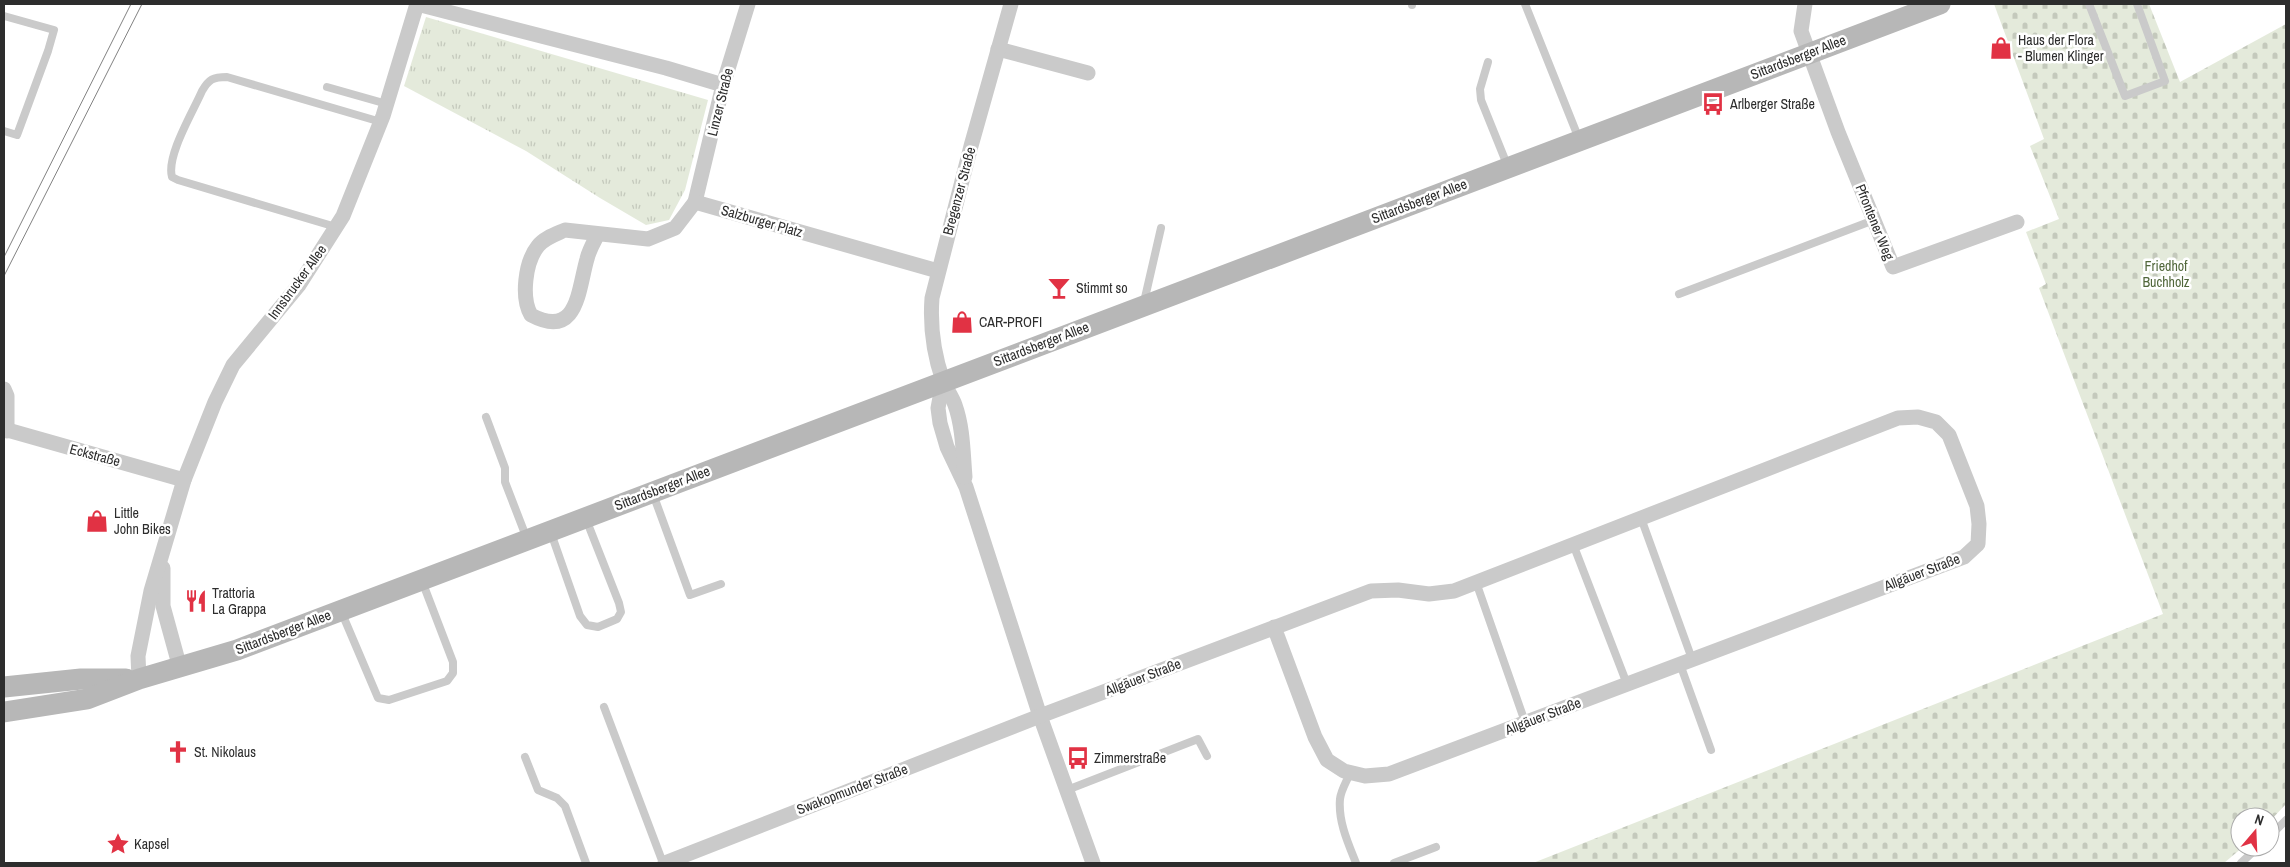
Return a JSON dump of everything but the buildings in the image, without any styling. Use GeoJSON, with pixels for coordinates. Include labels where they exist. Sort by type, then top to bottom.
{"type":"FeatureCollection","features":[{"type":"Feature","properties":{"kind":"main road","name":"Sittardsberger Allee"},"geometry":{"type":"LineString","coordinates":[[4,712],[87,699],[139,679],[237,650],[1940,4]]}},
{"type":"Feature","properties":{"kind":"main road","name":"Sittardsberger Allee"},"geometry":{"type":"LineString","coordinates":[[4,687],[81,679],[139,679]]}},
{"type":"Feature","properties":{"kind":"street"},"geometry":{"type":"LineString","coordinates":[[417,4],[666,68],[723,85]]}},
{"type":"Feature","properties":{"kind":"street","name":"Innsbrucker Allee"},"geometry":{"type":"LineString","coordinates":[[139,679],[138,656],[144,623],[163,551],[184,480],[215,402],[233,365],[298,285],[344,216],[381,122],[417,4]]}},
{"type":"Feature","properties":{"kind":"street","name":"Linzer Straße"},"geometry":{"type":"LineString","coordinates":[[695,202],[723,85],[748,4]]}},
{"type":"Feature","properties":{"kind":"street","name":"Bregenzer Straße"},"geometry":{"type":"LineString","coordinates":[[943,381],[931,320],[932,298],[1011,4]]}},
{"type":"Feature","properties":{"kind":"street"},"geometry":{"type":"LineString","coordinates":[[1805,4],[1801,31],[1809,53]]}},
{"type":"Feature","properties":{"kind":"street"},"geometry":{"type":"LineString","coordinates":[[998,49],[1088,73]]}},
{"type":"Feature","properties":{"kind":"street","name":"Pfrontener Weg"},"geometry":{"type":"LineString","coordinates":[[1809,53],[1893,267],[2017,222]]}},
{"type":"Feature","properties":{"kind":"street"},"geometry":{"type":"LineString","coordinates":[[598,234],[587,257],[576,307],[569,316],[551,322],[531,315],[526,306],[524,295],[530,264],[538,246],[554,234],[565,230],[648,239],[675,228],[695,202]]}},
{"type":"Feature","properties":{"kind":"street","name":"Salzburger Platz"},"geometry":{"type":"LineString","coordinates":[[695,202],[938,271]]}},
{"type":"Feature","properties":{"kind":"street"},"geometry":{"type":"LineString","coordinates":[[943,381],[938,408],[947,447],[966,487],[1040,716],[1093,863]]}},
{"type":"Feature","properties":{"kind":"street","name":"Eckstraße"},"geometry":{"type":"LineString","coordinates":[[4,389],[7,396],[5,430],[184,480]]}},
{"type":"Feature","properties":{"kind":"street","name":"Allgäuer Straße"},"geometry":{"type":"LineString","coordinates":[[1040,716],[1274,627],[1371,591],[1398,590],[1429,594],[1454,590],[1898,418],[1918,417],[1936,422],[1949,435],[1977,506],[1979,524],[1978,544],[1964,557],[1389,774],[1365,776],[1344,772],[1328,760],[1319,744],[1274,627]]}},
{"type":"Feature","properties":{"kind":"street","name":"Innsbrucker Allee"},"geometry":{"type":"LineString","coordinates":[[163,551],[163,606],[180,668]]}},
{"type":"Feature","properties":{"kind":"street","name":"Swakopmunder Straße"},"geometry":{"type":"LineString","coordinates":[[664,863],[1040,716]]}},
{"type":"Feature","properties":{"kind":"lane"},"geometry":{"type":"LineString","coordinates":[[1525,4],[1579,140]]}},
{"type":"Feature","properties":{"kind":"lane"},"geometry":{"type":"LineString","coordinates":[[2089,4],[2125,96],[2165,81],[2137,4]]}},
{"type":"Feature","properties":{"kind":"lane"},"geometry":{"type":"LineString","coordinates":[[4,16],[54,30],[17,135],[4,131]]}},
{"type":"Feature","properties":{"kind":"lane"},"geometry":{"type":"LineString","coordinates":[[1488,62],[1480,89],[1481,100],[1508,167]]}},
{"type":"Feature","properties":{"kind":"lane"},"geometry":{"type":"LineString","coordinates":[[336,227],[178,180],[172,177],[170,171],[172,157],[207,82],[217,77],[227,77],[381,122]]}},
{"type":"Feature","properties":{"kind":"lane"},"geometry":{"type":"LineString","coordinates":[[328,87],[387,104]]}},
{"type":"Feature","properties":{"kind":"lane"},"geometry":{"type":"LineString","coordinates":[[1679,294],[1874,220]]}},
{"type":"Feature","properties":{"kind":"lane"},"geometry":{"type":"LineString","coordinates":[[1143,305],[1161,228]]}},
{"type":"Feature","properties":{"kind":"lane"},"geometry":{"type":"LineString","coordinates":[[486,417],[505,468],[505,482],[527,539]]}},
{"type":"Feature","properties":{"kind":"lane"},"geometry":{"type":"LineString","coordinates":[[652,492],[690,595],[721,584]]}},
{"type":"Feature","properties":{"kind":"lane"},"geometry":{"type":"LineString","coordinates":[[550,530],[580,616],[587,625],[598,627],[617,620],[621,612],[619,602],[586,517]]}},
{"type":"Feature","properties":{"kind":"lane"},"geometry":{"type":"LineString","coordinates":[[1641,518],[1711,750]]}},
{"type":"Feature","properties":{"kind":"lane"},"geometry":{"type":"LineString","coordinates":[[1573,544],[1627,684]]}},
{"type":"Feature","properties":{"kind":"lane"},"geometry":{"type":"LineString","coordinates":[[341,610],[378,698],[389,700],[448,680],[453,673],[453,662],[422,579]]}},
{"type":"Feature","properties":{"kind":"lane"},"geometry":{"type":"LineString","coordinates":[[1476,582],[1525,722]]}},
{"type":"Feature","properties":{"kind":"lane"},"geometry":{"type":"LineString","coordinates":[[604,707],[664,863]]}},
{"type":"Feature","properties":{"kind":"lane"},"geometry":{"type":"LineString","coordinates":[[1067,790],[1198,738],[1207,756]]}},
{"type":"Feature","properties":{"kind":"lane"},"geometry":{"type":"LineString","coordinates":[[525,757],[538,790],[556,798],[565,806],[586,863]]}},
{"type":"Feature","properties":{"kind":"lane"},"geometry":{"type":"LineString","coordinates":[[1350,773],[1340,798],[1343,831],[1356,863]]}},
{"type":"Feature","properties":{"kind":"lane"},"geometry":{"type":"LineString","coordinates":[[1394,863],[1436,847]]}},
{"type":"Feature","properties":{"kind":"green space","name":"Friedhof Buchholz"},"geometry":{"type":"Polygon","coordinates":[[[1994,4],[2149,4],[2180,82],[2286,24],[2286,804],[2280,810],[2280,807],[2230,807],[2231,857],[2224,863],[1533,863],[2163,614],[2039,288],[2046,284],[2026,232],[2059,219],[2030,146],[2044,139],[1994,4]]]}},
{"type":"Feature","properties":{"kind":"green space"},"geometry":{"type":"Polygon","coordinates":[[[426,17],[708,100],[685,190],[669,220],[646,225],[526,151],[404,86],[426,17]]]}},
{"type":"Feature","properties":{"kind":"tram line"},"geometry":{"type":"LineString","coordinates":[[4,257],[131,4]]}},
{"type":"Feature","properties":{"kind":"tram line"},"geometry":{"type":"LineString","coordinates":[[4,276],[142,4]]}},
{"type":"Feature","properties":{"kind":"place","name":"Haus der Flora - Blumen Klinger"},"geometry":{"type":"Point","coordinates":[2001,48]}},
{"type":"Feature","properties":{"kind":"place","name":"Arlberger Straße"},"geometry":{"type":"Point","coordinates":[1713,104]}},
{"type":"Feature","properties":{"kind":"place","name":"Stimmt so"},"geometry":{"type":"Point","coordinates":[1059,288]}},
{"type":"Feature","properties":{"kind":"place","name":"CAR-PROFI"},"geometry":{"type":"Point","coordinates":[962,322]}},
{"type":"Feature","properties":{"kind":"place","name":"Little John Bikes"},"geometry":{"type":"Point","coordinates":[97,521]}},
{"type":"Feature","properties":{"kind":"place","name":"Trattoria La Grappa"},"geometry":{"type":"Point","coordinates":[196,601]}},
{"type":"Feature","properties":{"kind":"place","name":"St. Nikolaus"},"geometry":{"type":"Point","coordinates":[178,752]}},
{"type":"Feature","properties":{"kind":"place","name":"Zimmerstraße"},"geometry":{"type":"Point","coordinates":[1078,758]}},
{"type":"Feature","properties":{"kind":"place","name":"Kapsel"},"geometry":{"type":"Point","coordinates":[118,844]}}]}
